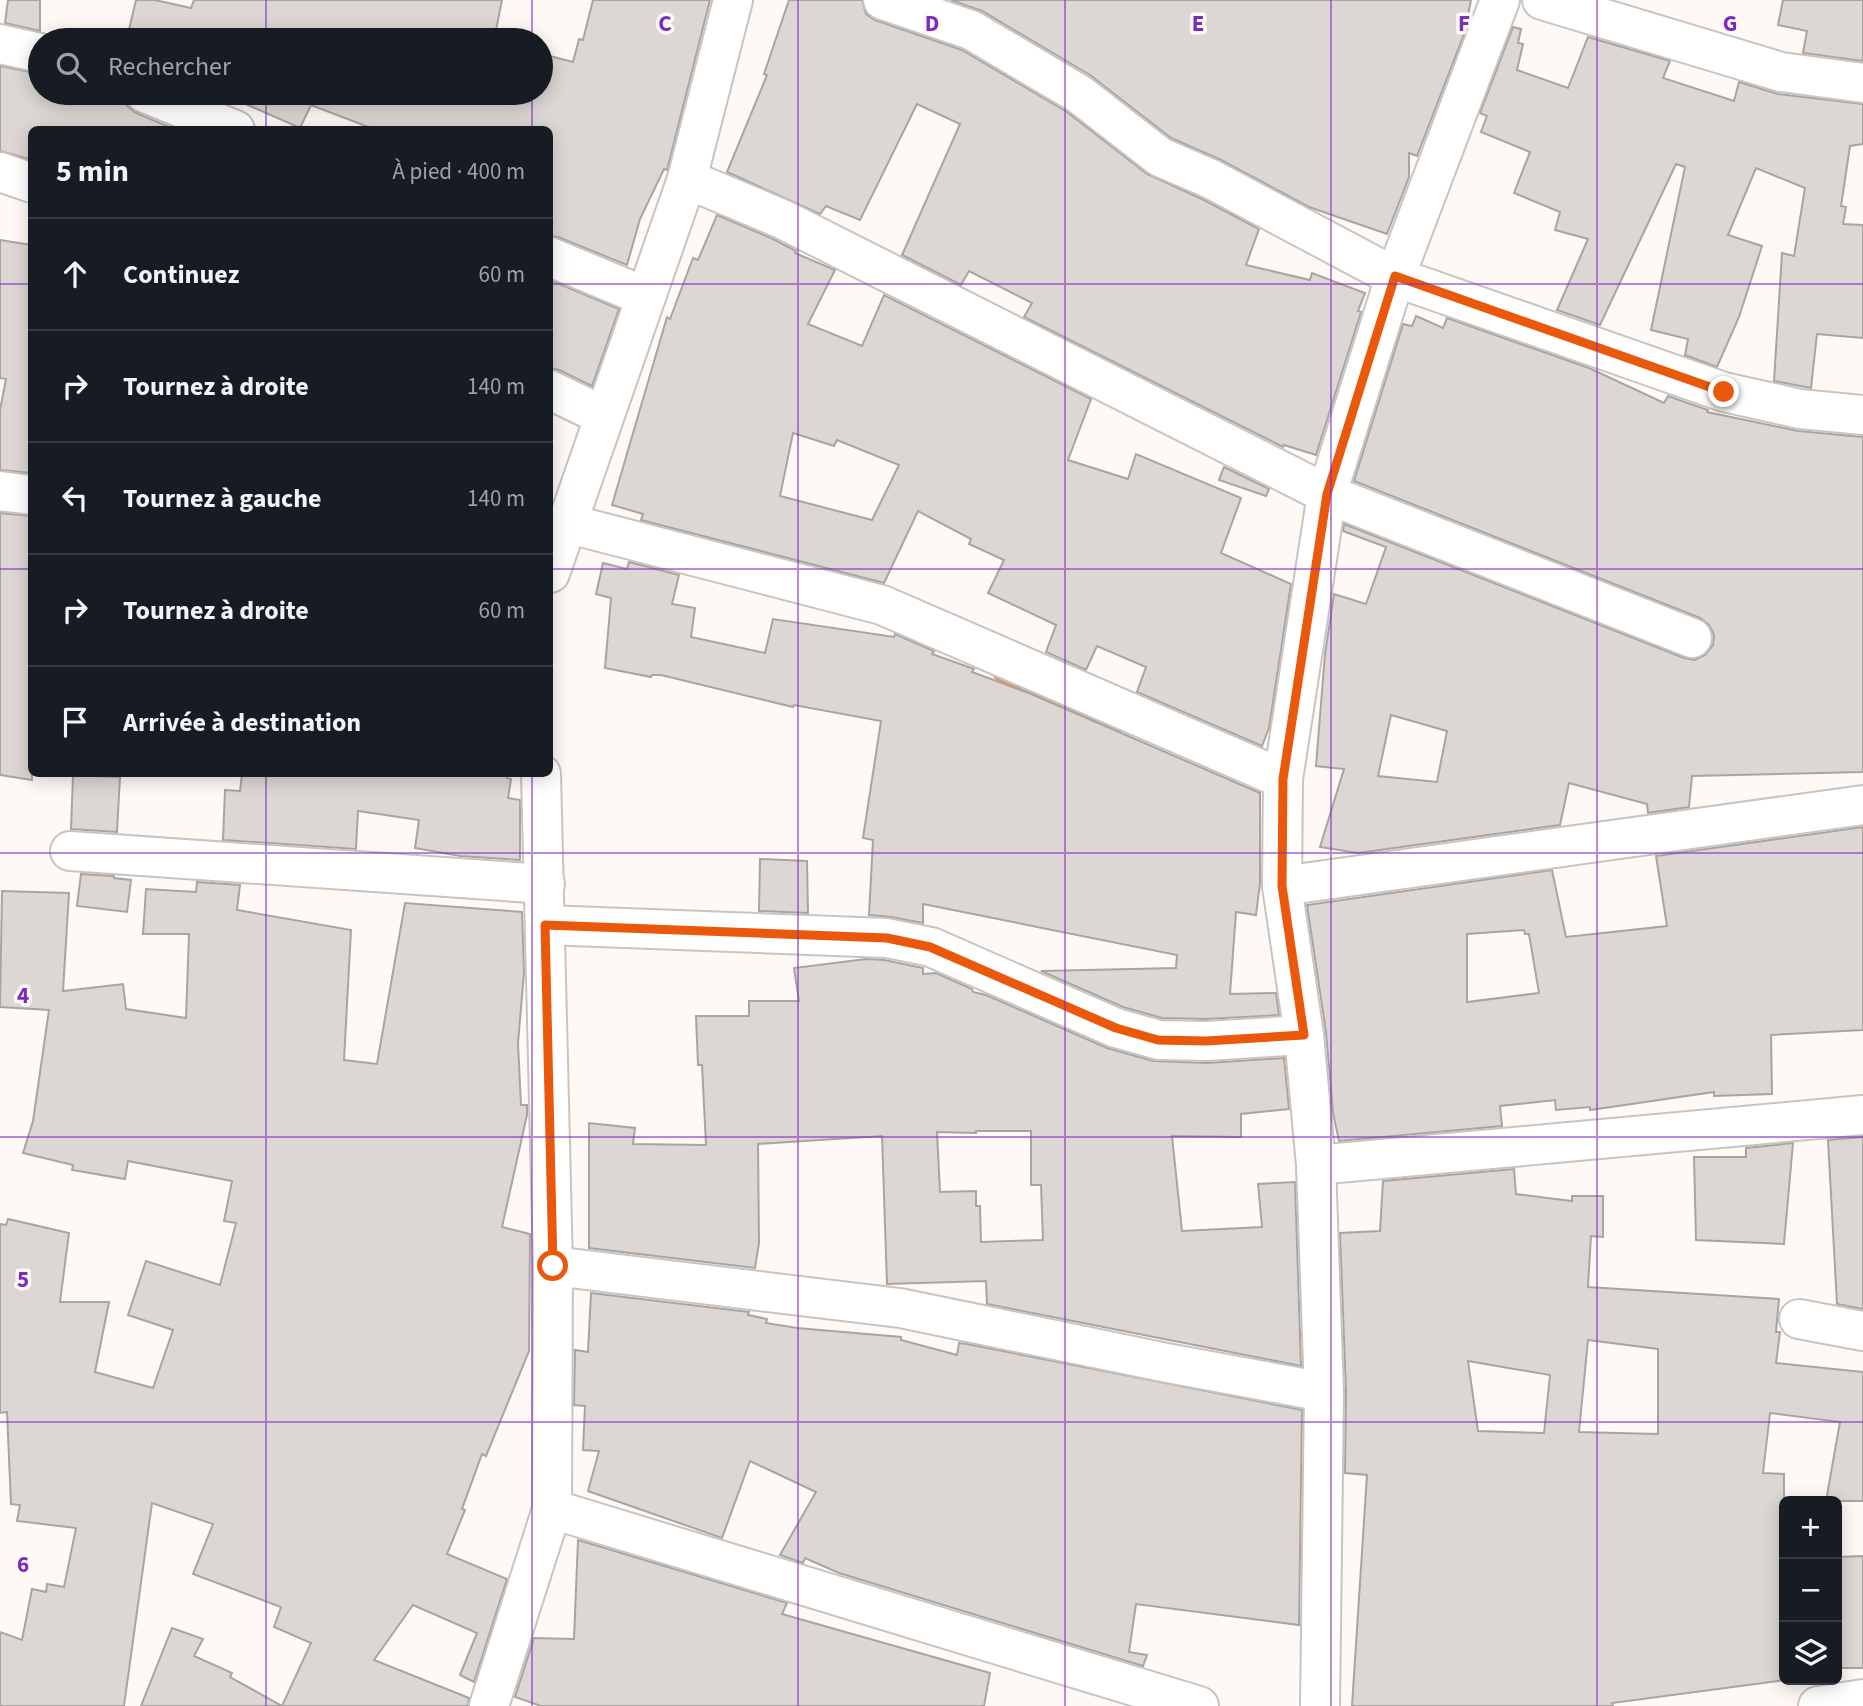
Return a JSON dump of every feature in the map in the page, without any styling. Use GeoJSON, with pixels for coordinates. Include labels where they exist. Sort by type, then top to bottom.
{"type":"FeatureCollection","features":[{"type":"Feature","properties":{"kind":"street"},"geometry":{"type":"LineString","coordinates":[[553,564],[687,179],[733,0]]}},
{"type":"Feature","properties":{"kind":"street"},"geometry":{"type":"LineString","coordinates":[[883,0],[971,30],[1079,94],[1160,157],[1211,179],[1395,276],[1724,392],[1800,410],[1863,415]]}},
{"type":"Feature","properties":{"kind":"street"},"geometry":{"type":"LineString","coordinates":[[1320,1706],[1324,1392],[1316,1165],[1304,1035],[1282,886],[1283,779],[1327,494],[1395,276],[1500,0]]}},
{"type":"Feature","properties":{"kind":"street"},"geometry":{"type":"LineString","coordinates":[[1542,0],[1781,72],[1863,83]]}},
{"type":"Feature","properties":{"kind":"street"},"geometry":{"type":"LineString","coordinates":[[0,44],[28,50]]}},
{"type":"Feature","properties":{"kind":"street"},"geometry":{"type":"LineString","coordinates":[[174,105],[225,126]]}},
{"type":"Feature","properties":{"kind":"street"},"geometry":{"type":"LineString","coordinates":[[0,172],[28,182]]}},
{"type":"Feature","properties":{"kind":"street"},"geometry":{"type":"LineString","coordinates":[[687,179],[782,219],[1327,494],[1692,638]]}},
{"type":"Feature","properties":{"kind":"street"},"geometry":{"type":"LineString","coordinates":[[553,258],[646,298]]}},
{"type":"Feature","properties":{"kind":"street"},"geometry":{"type":"LineString","coordinates":[[553,391],[604,416]]}},
{"type":"Feature","properties":{"kind":"street"},"geometry":{"type":"LineString","coordinates":[[0,491],[28,494]]}},
{"type":"Feature","properties":{"kind":"street"},"geometry":{"type":"LineString","coordinates":[[566,523],[882,605],[1283,779]]}},
{"type":"Feature","properties":{"kind":"street"},"geometry":{"type":"LineString","coordinates":[[489,1706],[552,1508],[553,1266],[541,777]]}},
{"type":"Feature","properties":{"kind":"street"},"geometry":{"type":"LineString","coordinates":[[1282,886],[1863,805]]}},
{"type":"Feature","properties":{"kind":"street"},"geometry":{"type":"LineString","coordinates":[[70,851],[545,884]]}},
{"type":"Feature","properties":{"kind":"street"},"geometry":{"type":"LineString","coordinates":[[545,925],[887,938],[930,947],[1116,1028],[1158,1040],[1206,1041],[1304,1035]]}},
{"type":"Feature","properties":{"kind":"street"},"geometry":{"type":"LineString","coordinates":[[1316,1165],[1863,1115]]}},
{"type":"Feature","properties":{"kind":"street"},"geometry":{"type":"LineString","coordinates":[[553,1266],[900,1308],[1154,1361],[1324,1392]]}},
{"type":"Feature","properties":{"kind":"street"},"geometry":{"type":"LineString","coordinates":[[1799,1319],[1863,1331]]}},
{"type":"Feature","properties":{"kind":"street"},"geometry":{"type":"LineString","coordinates":[[552,1508],[1199,1706]]}},
{"type":"Feature","properties":{"kind":"street"},"geometry":{"type":"LineString","coordinates":[[1818,1706],[1863,1699]]}},
{"type":"Feature","properties":{"kind":"building"},"geometry":{"type":"Polygon","coordinates":[[[8,0],[40,0],[40,28],[5,23],[8,0]]]}},
{"type":"Feature","properties":{"kind":"building"},"geometry":{"type":"Polygon","coordinates":[[[136,0],[155,0],[191,8],[194,0],[502,0],[496,28],[129,28],[136,0]]]}},
{"type":"Feature","properties":{"kind":"building"},"geometry":{"type":"Polygon","coordinates":[[[593,0],[710,0],[667,170],[664,169],[640,219],[627,265],[553,236],[553,126],[366,126],[311,105],[553,105],[553,57],[573,62],[579,39],[583,40],[593,0]]]}},
{"type":"Feature","properties":{"kind":"building"},"geometry":{"type":"Polygon","coordinates":[[[789,0],[862,0],[866,14],[875,20],[962,50],[1067,112],[1147,174],[1259,229],[1246,265],[1310,280],[1312,273],[1365,293],[1316,455],[1284,445],[1283,447],[1024,317],[1032,303],[969,271],[961,285],[902,255],[960,124],[917,104],[860,220],[826,206],[820,214],[727,172],[767,75],[764,74],[789,0]]]}},
{"type":"Feature","properties":{"kind":"building"},"geometry":{"type":"Polygon","coordinates":[[[951,0],[1471,0],[1468,15],[1471,16],[1417,156],[1409,153],[1409,177],[1387,234],[1309,207],[1221,160],[1171,138],[1090,75],[982,11],[951,0]]]}},
{"type":"Feature","properties":{"kind":"building"},"geometry":{"type":"Polygon","coordinates":[[[1783,0],[1863,0],[1863,61],[1803,53],[1807,31],[1778,25],[1783,0]]]}},
{"type":"Feature","properties":{"kind":"building"},"geometry":{"type":"Polygon","coordinates":[[[1513,27],[1521,29],[1518,43],[1523,44],[1517,70],[1568,88],[1588,37],[1670,61],[1663,78],[1734,101],[1739,82],[1778,94],[1863,104],[1863,144],[1850,146],[1841,206],[1846,207],[1843,224],[1863,225],[1863,338],[1817,334],[1811,388],[1774,381],[1782,253],[1794,256],[1805,188],[1756,168],[1728,235],[1762,246],[1739,317],[1717,367],[1685,355],[1688,339],[1651,330],[1685,167],[1676,164],[1600,325],[1557,310],[1588,239],[1555,230],[1560,212],[1514,193],[1530,152],[1481,132],[1487,116],[1480,113],[1513,27]]]}},
{"type":"Feature","properties":{"kind":"building"},"geometry":{"type":"Polygon","coordinates":[[[0,66],[28,72],[28,105],[127,105],[136,113],[167,126],[28,126],[28,159],[0,151],[0,66]]]}},
{"type":"Feature","properties":{"kind":"building"},"geometry":{"type":"Polygon","coordinates":[[[248,105],[311,105],[301,126],[248,105]]]}},
{"type":"Feature","properties":{"kind":"building"},"geometry":{"type":"Polygon","coordinates":[[[717,215],[773,239],[796,251],[795,253],[835,270],[808,324],[862,346],[884,295],[1091,399],[1068,460],[1128,479],[1136,454],[1241,498],[1221,553],[1291,584],[1269,728],[1262,746],[1137,692],[1146,667],[1097,646],[1086,670],[1046,652],[1056,625],[988,593],[1004,560],[969,544],[971,539],[918,511],[884,583],[641,520],[643,514],[612,505],[667,317],[670,319],[693,258],[698,260],[717,215]],[[793,433],[780,496],[872,520],[899,465],[837,440],[834,446],[793,433]]]}},
{"type":"Feature","properties":{"kind":"building"},"geometry":{"type":"Polygon","coordinates":[[[0,240],[28,244],[28,473],[0,470],[0,410],[6,379],[0,378],[0,240]]]}},
{"type":"Feature","properties":{"kind":"building"},"geometry":{"type":"Polygon","coordinates":[[[553,281],[619,309],[592,386],[553,369],[553,281]]]}},
{"type":"Feature","properties":{"kind":"building"},"geometry":{"type":"Polygon","coordinates":[[[1416,316],[1443,328],[1447,318],[1589,368],[1664,403],[1668,396],[1708,410],[1707,412],[1798,431],[1863,437],[1863,772],[1692,776],[1689,807],[1648,813],[1647,804],[1569,783],[1560,825],[1358,853],[1320,847],[1344,769],[1316,766],[1325,654],[1334,594],[1366,604],[1386,547],[1343,531],[1344,524],[1684,658],[1695,660],[1705,655],[1713,645],[1714,635],[1709,625],[1700,618],[1354,481],[1403,324],[1412,326],[1416,316]],[[1391,715],[1378,776],[1437,782],[1447,731],[1391,715]]]}},
{"type":"Feature","properties":{"kind":"building"},"geometry":{"type":"Polygon","coordinates":[[[1224,467],[1269,489],[1266,496],[1219,480],[1224,467]]]}},
{"type":"Feature","properties":{"kind":"building"},"geometry":{"type":"Polygon","coordinates":[[[0,513],[28,516],[28,777],[32,777],[32,780],[0,775],[0,513]]]}},
{"type":"Feature","properties":{"kind":"building"},"geometry":{"type":"Polygon","coordinates":[[[629,562],[679,575],[672,604],[695,608],[691,637],[765,653],[773,619],[894,637],[895,634],[934,651],[932,654],[974,669],[972,672],[1031,694],[1260,793],[1260,883],[1256,915],[1236,912],[1230,994],[1276,993],[1279,1015],[1206,1019],[1162,1018],[1123,1007],[1041,971],[1176,968],[1177,955],[923,904],[923,923],[869,915],[873,840],[863,838],[881,721],[794,705],[793,707],[661,675],[651,677],[605,668],[611,598],[596,594],[603,563],[627,569],[629,562]]]}},
{"type":"Feature","properties":{"kind":"building"},"geometry":{"type":"Polygon","coordinates":[[[73,777],[120,777],[117,832],[71,829],[73,777]]]}},
{"type":"Feature","properties":{"kind":"building"},"geometry":{"type":"Polygon","coordinates":[[[242,777],[507,777],[511,779],[508,798],[520,800],[520,860],[460,856],[415,848],[419,820],[358,811],[356,849],[223,840],[225,790],[240,791],[242,777]]]}},
{"type":"Feature","properties":{"kind":"building"},"geometry":{"type":"Polygon","coordinates":[[[1863,827],[1863,1030],[1771,1035],[1772,1094],[1714,1096],[1714,1092],[1590,1110],[1590,1107],[1556,1110],[1555,1100],[1500,1106],[1502,1126],[1339,1141],[1333,1113],[1326,1032],[1307,905],[1552,870],[1566,937],[1667,926],[1656,856],[1863,827]],[[1524,930],[1467,934],[1467,1002],[1539,993],[1529,934],[1525,934],[1524,930]]]}},
{"type":"Feature","properties":{"kind":"building"},"geometry":{"type":"Polygon","coordinates":[[[760,859],[807,861],[808,913],[759,911],[760,859]]]}},
{"type":"Feature","properties":{"kind":"building"},"geometry":{"type":"Polygon","coordinates":[[[81,874],[131,880],[127,912],[77,906],[81,874]]]}},
{"type":"Feature","properties":{"kind":"building"},"geometry":{"type":"Polygon","coordinates":[[[197,882],[240,885],[237,910],[351,930],[344,1060],[377,1064],[405,903],[522,912],[524,973],[518,1043],[521,1105],[527,1105],[527,1115],[502,1227],[530,1234],[529,1351],[486,1456],[482,1454],[462,1509],[465,1510],[447,1554],[507,1579],[474,1682],[460,1675],[477,1633],[413,1605],[374,1660],[469,1698],[468,1706],[282,1706],[311,1643],[274,1627],[281,1607],[193,1574],[213,1524],[152,1503],[124,1706],[0,1706],[0,1632],[22,1640],[32,1589],[46,1592],[47,1584],[64,1587],[76,1528],[17,1521],[20,1505],[11,1504],[7,1412],[0,1413],[0,1224],[6,1225],[8,1219],[69,1233],[60,1302],[109,1302],[95,1372],[153,1388],[173,1330],[128,1315],[146,1261],[220,1285],[236,1223],[224,1221],[232,1181],[128,1161],[125,1179],[72,1170],[73,1165],[23,1153],[33,1121],[49,1010],[0,1007],[2,891],[69,893],[63,991],[123,984],[126,1009],[186,1018],[189,934],[143,934],[146,889],[196,892],[197,882]]]}},
{"type":"Feature","properties":{"kind":"building"},"geometry":{"type":"Polygon","coordinates":[[[866,959],[923,968],[923,974],[936,973],[972,989],[973,992],[986,995],[1107,1048],[1153,1061],[1207,1063],[1284,1058],[1289,1109],[1241,1114],[1241,1137],[1172,1136],[1182,1231],[1262,1227],[1258,1184],[1295,1182],[1301,1366],[987,1304],[986,1281],[887,1284],[882,1136],[758,1144],[759,1243],[755,1268],[589,1248],[589,1123],[635,1128],[633,1144],[706,1145],[702,1065],[698,1065],[696,1016],[749,1016],[749,1001],[799,1001],[794,968],[866,959]],[[1031,1131],[937,1132],[940,1192],[976,1191],[976,1206],[980,1206],[981,1242],[1043,1240],[1041,1185],[1031,1185],[1031,1131]]]}},
{"type":"Feature","properties":{"kind":"building"},"geometry":{"type":"Polygon","coordinates":[[[1863,1137],[1863,1309],[1837,1304],[1828,1140],[1863,1137]]]}},
{"type":"Feature","properties":{"kind":"building"},"geometry":{"type":"Polygon","coordinates":[[[1793,1143],[1784,1244],[1696,1240],[1694,1157],[1746,1157],[1746,1148],[1793,1143]]]}},
{"type":"Feature","properties":{"kind":"building"},"geometry":{"type":"Polygon","coordinates":[[[1514,1169],[1516,1194],[1572,1201],[1572,1196],[1603,1196],[1603,1237],[1591,1236],[1588,1287],[1779,1299],[1776,1332],[1780,1332],[1776,1363],[1863,1372],[1863,1501],[1842,1501],[1842,1496],[1827,1496],[1840,1422],[1770,1413],[1763,1473],[1784,1474],[1784,1496],[1779,1496],[1779,1681],[1612,1703],[1613,1706],[1352,1706],[1367,1475],[1345,1473],[1346,1391],[1340,1233],[1380,1231],[1383,1181],[1514,1169]],[[1588,1340],[1579,1432],[1658,1434],[1658,1349],[1588,1340]],[[1468,1361],[1478,1431],[1544,1433],[1550,1375],[1468,1361]]]}},
{"type":"Feature","properties":{"kind":"building"},"geometry":{"type":"Polygon","coordinates":[[[591,1293],[749,1312],[748,1315],[767,1319],[766,1323],[797,1328],[901,1337],[901,1340],[957,1355],[959,1343],[967,1344],[1302,1410],[1299,1625],[1136,1604],[1129,1652],[1147,1655],[1143,1666],[839,1573],[805,1558],[803,1563],[780,1555],[816,1492],[750,1461],[722,1538],[588,1491],[599,1451],[583,1450],[585,1406],[574,1405],[575,1350],[588,1352],[591,1293]]]}},
{"type":"Feature","properties":{"kind":"building"},"geometry":{"type":"Polygon","coordinates":[[[578,1540],[787,1603],[782,1614],[990,1673],[984,1706],[541,1706],[515,1697],[534,1638],[574,1639],[578,1540]]]}},
{"type":"Feature","properties":{"kind":"building"},"geometry":{"type":"Polygon","coordinates":[[[1863,1556],[1863,1668],[1842,1668],[1842,1557],[1863,1556]]]}},
{"type":"Feature","properties":{"kind":"building"},"geometry":{"type":"Polygon","coordinates":[[[172,1628],[203,1639],[194,1656],[232,1673],[230,1677],[282,1706],[141,1706],[172,1628]]]}},
{"type":"Feature","properties":{"kind":"waterway"},"geometry":{"type":"LineString","coordinates":[[998,675],[1053,704],[1119,728]]}},
{"type":"Feature","properties":{"kind":"route"},"geometry":{"type":"LineString","coordinates":[[553,1266],[545,925],[887,938],[930,947],[1116,1028],[1158,1040],[1206,1041],[1304,1035],[1282,886],[1283,779],[1327,494],[1395,276],[1724,392]]}}]}
